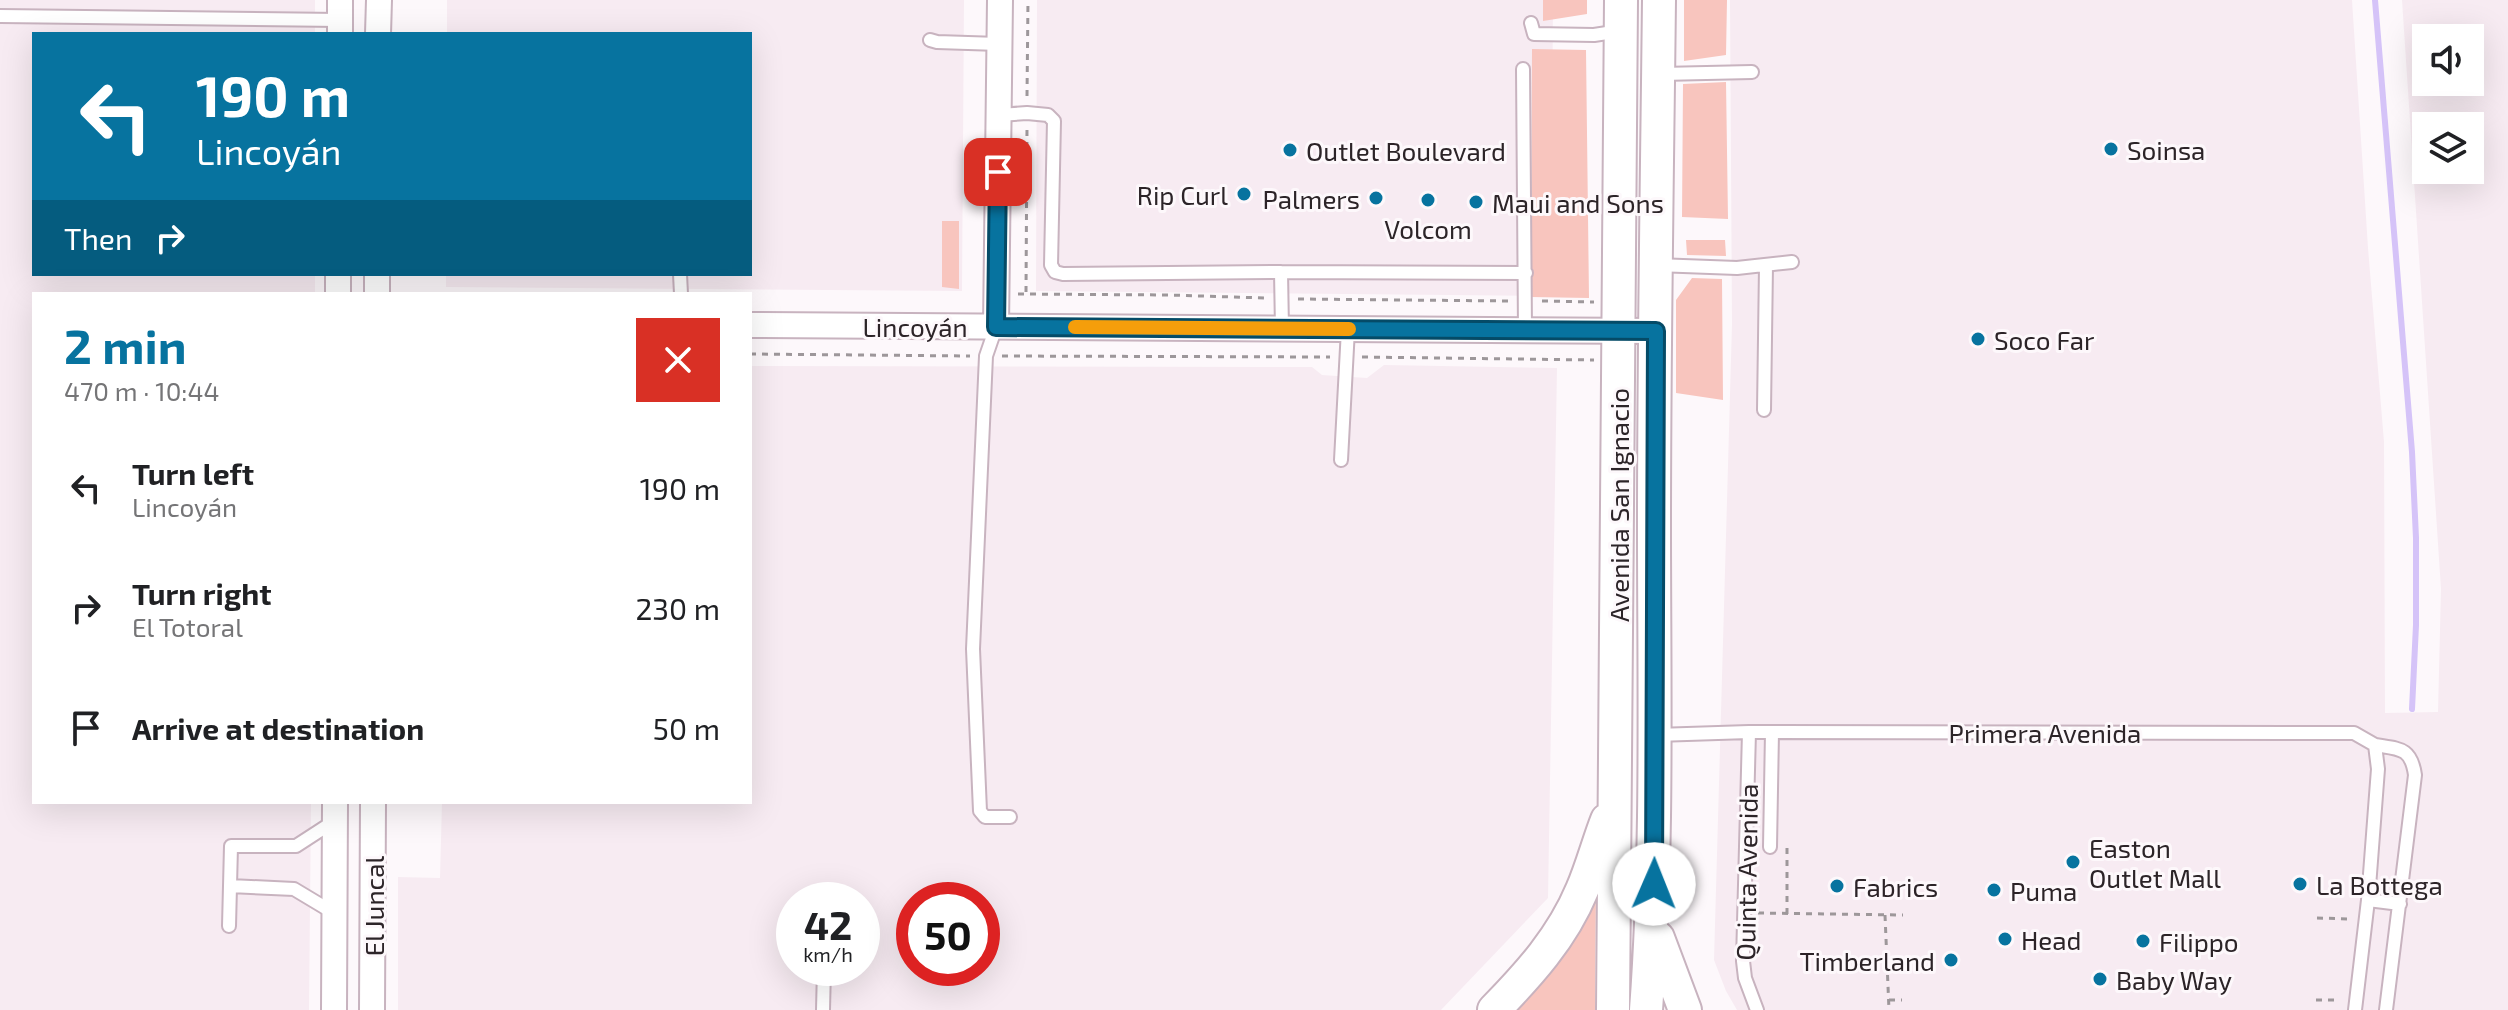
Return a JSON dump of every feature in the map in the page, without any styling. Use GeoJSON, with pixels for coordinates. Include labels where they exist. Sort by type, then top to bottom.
{"type":"FeatureCollection","features":[{"type":"Feature","properties":{"kind":"main road","name":"Avenida San Ignacio"},"geometry":{"type":"LineString","coordinates":[[1646,1010],[1655,852],[1659,0]]}},
{"type":"Feature","properties":{"kind":"main road","name":"Avenida San Ignacio"},"geometry":{"type":"LineString","coordinates":[[1613,1010],[1621,16]]}},
{"type":"Feature","properties":{"kind":"main road"},"geometry":{"type":"LineString","coordinates":[[1620,186],[1630,193],[1642,195],[1657,188]]}},
{"type":"Feature","properties":{"kind":"main road"},"geometry":{"type":"LineString","coordinates":[[1494,1010],[1544,955],[1565,924],[1582,891],[1616,794]]}},
{"type":"Feature","properties":{"kind":"main road"},"geometry":{"type":"LineString","coordinates":[[1616,851],[1633,861],[1643,860],[1655,852]]}},
{"type":"Feature","properties":{"kind":"main road"},"geometry":{"type":"LineString","coordinates":[[1653,915],[1667,967],[1685,1010]]}},
{"type":"Feature","properties":{"kind":"street"},"geometry":{"type":"LineString","coordinates":[[378,32],[379,0]]}},
{"type":"Feature","properties":{"kind":"street"},"geometry":{"type":"LineString","coordinates":[[996,327],[1000,0]]}},
{"type":"Feature","properties":{"kind":"street","name":"Lincoyán"},"geometry":{"type":"LineString","coordinates":[[752,325],[1656,331]]}},
{"type":"Feature","properties":{"kind":"street","name":"El Juncal"},"geometry":{"type":"LineString","coordinates":[[372,1010],[373,804]]}},
{"type":"Feature","properties":{"kind":"street","name":"El Juncal"},"geometry":{"type":"LineString","coordinates":[[334,812],[334,1010]]}},
{"type":"Feature","properties":{"kind":"lane"},"geometry":{"type":"LineString","coordinates":[[0,16],[340,18]]}},
{"type":"Feature","properties":{"kind":"lane"},"geometry":{"type":"LineString","coordinates":[[1531,23],[1534,34],[1594,35],[1621,16]]}},
{"type":"Feature","properties":{"kind":"lane"},"geometry":{"type":"LineString","coordinates":[[930,40],[999,44]]}},
{"type":"Feature","properties":{"kind":"lane"},"geometry":{"type":"LineString","coordinates":[[1523,69],[1525,330]]}},
{"type":"Feature","properties":{"kind":"lane"},"geometry":{"type":"LineString","coordinates":[[1658,74],[1752,72]]}},
{"type":"Feature","properties":{"kind":"lane"},"geometry":{"type":"LineString","coordinates":[[999,115],[1048,115],[1054,121],[1051,265],[1055,272],[1526,273]]}},
{"type":"Feature","properties":{"kind":"lane"},"geometry":{"type":"LineString","coordinates":[[1656,265],[1737,268],[1792,262]]}},
{"type":"Feature","properties":{"kind":"lane"},"geometry":{"type":"LineString","coordinates":[[1764,410],[1766,266]]}},
{"type":"Feature","properties":{"kind":"lane"},"geometry":{"type":"LineString","coordinates":[[1281,272],[1282,329]]}},
{"type":"Feature","properties":{"kind":"lane"},"geometry":{"type":"LineString","coordinates":[[996,327],[986,356],[973,649],[980,811],[985,817],[1010,817]]}},
{"type":"Feature","properties":{"kind":"lane"},"geometry":{"type":"LineString","coordinates":[[1341,460],[1348,329]]}},
{"type":"Feature","properties":{"kind":"lane","name":"Primera Avenida"},"geometry":{"type":"LineString","coordinates":[[1655,735],[1749,732],[2341,731],[2354,733],[2375,745]]}},
{"type":"Feature","properties":{"kind":"lane","name":"Quinta Avenida"},"geometry":{"type":"LineString","coordinates":[[1749,732],[1743,961],[1745,978],[1757,1010]]}},
{"type":"Feature","properties":{"kind":"lane"},"geometry":{"type":"LineString","coordinates":[[1770,847],[1772,732]]}},
{"type":"Feature","properties":{"kind":"lane"},"geometry":{"type":"LineString","coordinates":[[2355,1005],[2368,900],[2378,769],[2375,745],[2405,752],[2413,761],[2415,775],[2386,1010]]}},
{"type":"Feature","properties":{"kind":"lane"},"geometry":{"type":"LineString","coordinates":[[229,926],[231,846],[296,846],[334,812]]}},
{"type":"Feature","properties":{"kind":"lane"},"geometry":{"type":"LineString","coordinates":[[230,886],[294,889],[334,913]]}},
{"type":"Feature","properties":{"kind":"lane"},"geometry":{"type":"LineString","coordinates":[[2368,900],[2400,904]]}},
{"type":"Feature","properties":{"kind":"lane"},"geometry":{"type":"LineString","coordinates":[[823,1010],[824,986]]}},
{"type":"Feature","properties":{"kind":"path"},"geometry":{"type":"LineString","coordinates":[[1026,294],[1028,0]]}},
{"type":"Feature","properties":{"kind":"path"},"geometry":{"type":"LineString","coordinates":[[752,354],[1594,360]]}},
{"type":"Feature","properties":{"kind":"path"},"geometry":{"type":"LineString","coordinates":[[1744,913],[1903,915]]}},
{"type":"Feature","properties":{"kind":"path"},"geometry":{"type":"LineString","coordinates":[[1885,915],[1889,1010]]}},
{"type":"Feature","properties":{"kind":"path"},"geometry":{"type":"LineString","coordinates":[[2317,918],[2366,919]]}},
{"type":"Feature","properties":{"kind":"path"},"geometry":{"type":"LineString","coordinates":[[1889,1000],[1902,1000]]}},
{"type":"Feature","properties":{"kind":"path"},"geometry":{"type":"LineString","coordinates":[[2316,1000],[2355,1005]]}},
{"type":"Feature","properties":{"kind":"shaded area"},"geometry":{"type":"Polygon","coordinates":[[[0,0],[315,0],[315,32],[32,32],[32,276],[315,276],[315,292],[32,292],[32,804],[311,804],[309,1010],[0,1010],[0,0]]]}},
{"type":"Feature","properties":{"kind":"shaded area"},"geometry":{"type":"Polygon","coordinates":[[[447,0],[964,0],[962,291],[446,287],[446,276],[752,276],[752,32],[447,32],[447,0]]]}},
{"type":"Feature","properties":{"kind":"shaded area"},"geometry":{"type":"Polygon","coordinates":[[[1037,0],[1553,0],[1551,296],[1036,291],[1037,0]]]}},
{"type":"Feature","properties":{"kind":"shaded area"},"geometry":{"type":"Polygon","coordinates":[[[1543,0],[1587,0],[1587,14],[1543,21],[1543,0]]]}},
{"type":"Feature","properties":{"kind":"shaded area"},"geometry":{"type":"Polygon","coordinates":[[[1684,0],[1727,0],[1726,55],[1684,61],[1684,0]]]}},
{"type":"Feature","properties":{"kind":"shaded area"},"geometry":{"type":"Polygon","coordinates":[[[1730,0],[2352,0],[2384,442],[2385,713],[2438,712],[2441,589],[2414,184],[2484,184],[2484,112],[2412,112],[2412,151],[2402,0],[2508,0],[2508,1010],[1737,1010],[1714,960],[1732,324],[1730,0]]]}},
{"type":"Feature","properties":{"kind":"shaded area"},"geometry":{"type":"Polygon","coordinates":[[[1532,49],[1586,50],[1589,298],[1531,297],[1532,49]]]}},
{"type":"Feature","properties":{"kind":"shaded area"},"geometry":{"type":"Polygon","coordinates":[[[1726,82],[1728,219],[1682,217],[1683,84],[1726,82]]]}},
{"type":"Feature","properties":{"kind":"shaded area"},"geometry":{"type":"Polygon","coordinates":[[[942,221],[959,221],[959,289],[942,287],[942,221]]]}},
{"type":"Feature","properties":{"kind":"shaded area"},"geometry":{"type":"Polygon","coordinates":[[[1686,240],[1725,240],[1726,256],[1687,255],[1686,240]]]}},
{"type":"Feature","properties":{"kind":"shaded area"},"geometry":{"type":"Polygon","coordinates":[[[1692,278],[1722,279],[1723,400],[1676,393],[1676,300],[1692,278]]]}},
{"type":"Feature","properties":{"kind":"shaded area"},"geometry":{"type":"Polygon","coordinates":[[[1384,365],[1557,368],[1548,898],[1441,1010],[398,1010],[398,877],[440,878],[442,804],[752,804],[752,366],[1312,367],[1322,375],[1367,378],[1384,365]]]}},
{"type":"Feature","properties":{"kind":"shaded area"},"geometry":{"type":"Polygon","coordinates":[[[1596,886],[1595,1010],[1504,1010],[1596,886]]]}},
{"type":"Feature","properties":{"kind":"waterway"},"geometry":{"type":"LineString","coordinates":[[2375,0],[2412,452],[2416,538],[2412,709]]}},
{"type":"Feature","properties":{"kind":"slow traffic"},"geometry":{"type":"LineString","coordinates":[[1075,327],[1349,329]]}},
{"type":"Feature","properties":{"kind":"place","name":"Soinsa"},"geometry":{"type":"Point","coordinates":[2111,149]}},
{"type":"Feature","properties":{"kind":"place","name":"Outlet Boulevard"},"geometry":{"type":"Point","coordinates":[1290,150]}},
{"type":"Feature","properties":{"kind":"place","name":"Rip Curl"},"geometry":{"type":"Point","coordinates":[1244,194]}},
{"type":"Feature","properties":{"kind":"place","name":"Palmers"},"geometry":{"type":"Point","coordinates":[1376,198]}},
{"type":"Feature","properties":{"kind":"place","name":"Volcom"},"geometry":{"type":"Point","coordinates":[1428,200]}},
{"type":"Feature","properties":{"kind":"place","name":"Maui and Sons"},"geometry":{"type":"Point","coordinates":[1476,202]}},
{"type":"Feature","properties":{"kind":"place","name":"Soco Far"},"geometry":{"type":"Point","coordinates":[1978,339]}},
{"type":"Feature","properties":{"kind":"place","name":"Easton Outlet Mall"},"geometry":{"type":"Point","coordinates":[2073,862]}},
{"type":"Feature","properties":{"kind":"place","name":"La Bottega"},"geometry":{"type":"Point","coordinates":[2300,884]}},
{"type":"Feature","properties":{"kind":"place","name":"Fabrics"},"geometry":{"type":"Point","coordinates":[1837,886]}},
{"type":"Feature","properties":{"kind":"place","name":"Puma"},"geometry":{"type":"Point","coordinates":[1994,890]}},
{"type":"Feature","properties":{"kind":"place","name":"Head"},"geometry":{"type":"Point","coordinates":[2005,939]}},
{"type":"Feature","properties":{"kind":"place","name":"Filippo"},"geometry":{"type":"Point","coordinates":[2143,941]}},
{"type":"Feature","properties":{"kind":"place","name":"Timberland"},"geometry":{"type":"Point","coordinates":[1951,960]}},
{"type":"Feature","properties":{"kind":"place","name":"Baby Way"},"geometry":{"type":"Point","coordinates":[2100,979]}},
{"type":"Feature","properties":{"kind":"route"},"geometry":{"type":"LineString","coordinates":[[998,172],[996,327],[1656,331],[1654,884]]}}]}
